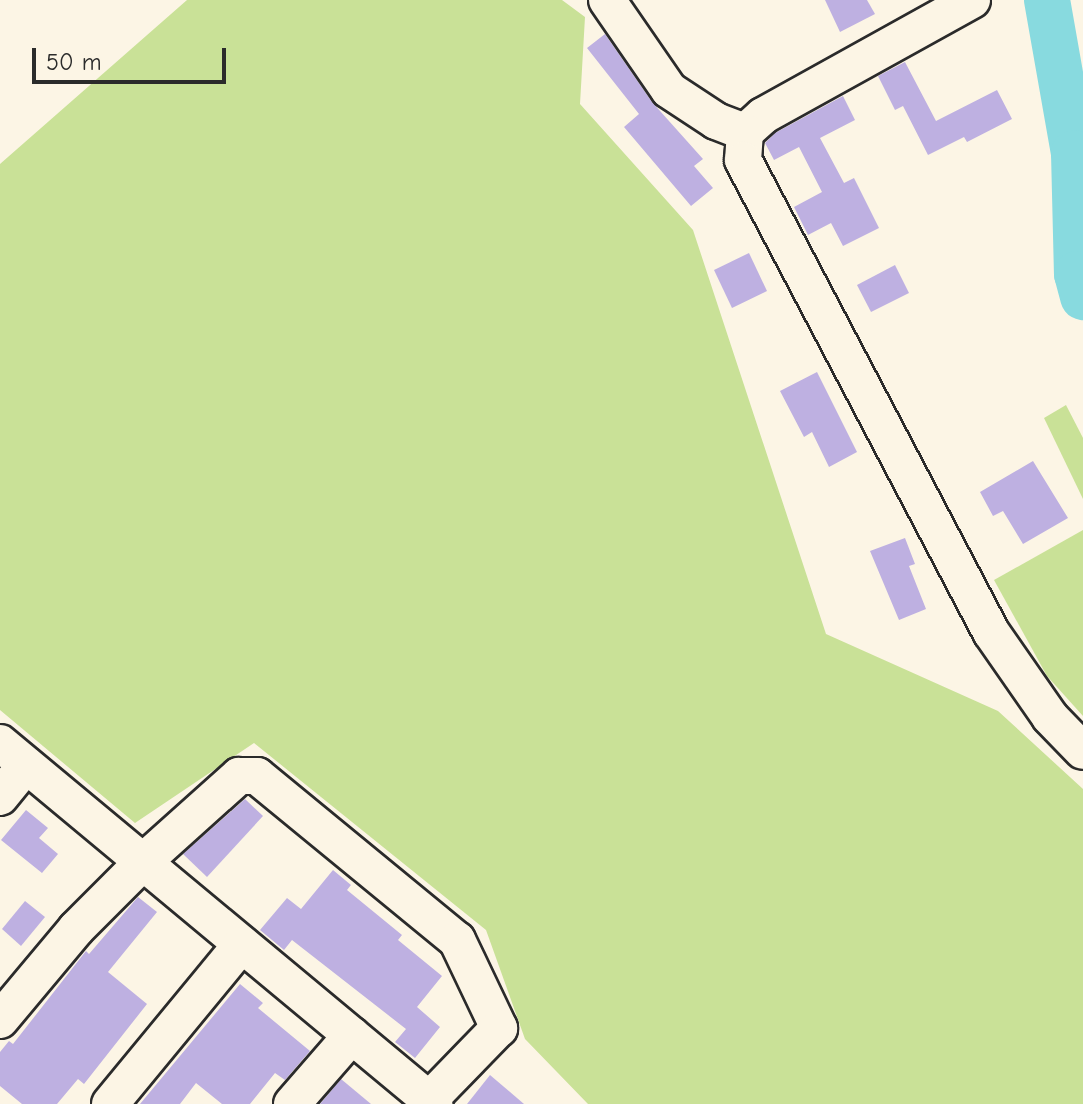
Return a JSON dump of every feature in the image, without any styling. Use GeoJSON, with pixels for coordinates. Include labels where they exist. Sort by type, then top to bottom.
{"type":"FeatureCollection","features":[{"type":"Feature","properties":{"kind":"street"},"geometry":{"type":"LineString","coordinates":[[607,0],[669,90],[716,121],[745,132]]}},
{"type":"Feature","properties":{"kind":"street"},"geometry":{"type":"LineString","coordinates":[[972,0],[763,116],[745,132],[743,160],[991,632],[1050,717],[1083,751]]}},
{"type":"Feature","properties":{"kind":"street"},"geometry":{"type":"LineString","coordinates":[[0,797],[13,754],[143,862],[352,1035],[432,1102],[499,1028],[457,940],[257,776],[239,776],[143,862],[76,929],[0,1020]]}},
{"type":"Feature","properties":{"kind":"street"},"geometry":{"type":"LineString","coordinates":[[110,1104],[242,944]]}},
{"type":"Feature","properties":{"kind":"street"},"geometry":{"type":"LineString","coordinates":[[292,1104],[352,1035]]}},
{"type":"Feature","properties":{"kind":"green space"},"geometry":{"type":"Polygon","coordinates":[[[187,0],[562,0],[585,17],[580,104],[693,230],[826,634],[998,711],[1083,789],[1083,1104],[588,1104],[525,1039],[486,930],[254,743],[135,823],[0,710],[0,164],[187,0]]]}},
{"type":"Feature","properties":{"kind":"green space"},"geometry":{"type":"Polygon","coordinates":[[[1066,405],[1083,438],[1083,499],[1044,418],[1066,405]]]}},
{"type":"Feature","properties":{"kind":"green space"},"geometry":{"type":"Polygon","coordinates":[[[1083,530],[1083,716],[1047,676],[994,580],[1083,530]]]}},
{"type":"Feature","properties":{"kind":"building"},"geometry":{"type":"Polygon","coordinates":[[[825,0],[867,0],[875,14],[840,32],[825,0]]]}},
{"type":"Feature","properties":{"kind":"building"},"geometry":{"type":"Polygon","coordinates":[[[605,34],[652,102],[703,159],[694,166],[713,188],[691,206],[624,127],[639,114],[587,48],[605,34]]]}},
{"type":"Feature","properties":{"kind":"building"},"geometry":{"type":"Polygon","coordinates":[[[905,62],[936,121],[997,90],[1012,119],[967,142],[964,137],[928,155],[903,106],[895,110],[878,76],[905,62]]]}},
{"type":"Feature","properties":{"kind":"building"},"geometry":{"type":"Polygon","coordinates":[[[843,96],[855,120],[820,138],[844,183],[854,178],[879,228],[843,246],[831,223],[808,235],[794,207],[822,192],[799,147],[774,160],[765,143],[775,133],[843,96]]]}},
{"type":"Feature","properties":{"kind":"building"},"geometry":{"type":"Polygon","coordinates":[[[749,253],[767,291],[732,308],[714,270],[749,253]]]}},
{"type":"Feature","properties":{"kind":"building"},"geometry":{"type":"Polygon","coordinates":[[[895,265],[909,293],[871,312],[857,285],[895,265]]]}},
{"type":"Feature","properties":{"kind":"building"},"geometry":{"type":"Polygon","coordinates":[[[817,372],[857,452],[829,467],[812,432],[804,437],[780,391],[817,372]]]}},
{"type":"Feature","properties":{"kind":"building"},"geometry":{"type":"Polygon","coordinates":[[[1033,461],[1068,518],[1023,544],[1003,511],[993,516],[980,492],[1033,461]]]}},
{"type":"Feature","properties":{"kind":"building"},"geometry":{"type":"Polygon","coordinates":[[[905,538],[915,564],[909,566],[926,609],[899,620],[870,551],[905,538]]]}},
{"type":"Feature","properties":{"kind":"building"},"geometry":{"type":"Polygon","coordinates":[[[245,799],[263,816],[207,877],[183,854],[245,799]]]}},
{"type":"Feature","properties":{"kind":"building"},"geometry":{"type":"Polygon","coordinates":[[[26,810],[48,828],[39,838],[58,854],[42,873],[1,840],[26,810]]]}},
{"type":"Feature","properties":{"kind":"building"},"geometry":{"type":"Polygon","coordinates":[[[333,870],[351,885],[347,890],[402,935],[398,940],[442,976],[417,1007],[440,1027],[415,1058],[395,1042],[406,1029],[292,940],[284,950],[260,930],[287,898],[301,909],[333,870]]]}},
{"type":"Feature","properties":{"kind":"building"},"geometry":{"type":"Polygon","coordinates":[[[138,897],[157,912],[108,972],[147,1004],[84,1084],[78,1079],[57,1104],[22,1104],[0,1086],[0,1052],[9,1041],[13,1044],[86,951],[89,954],[138,897]]]}},
{"type":"Feature","properties":{"kind":"building"},"geometry":{"type":"Polygon","coordinates":[[[25,901],[45,917],[21,946],[2,929],[25,901]]]}},
{"type":"Feature","properties":{"kind":"building"},"geometry":{"type":"Polygon","coordinates":[[[240,984],[263,1003],[258,1008],[310,1051],[285,1080],[275,1073],[250,1104],[222,1104],[196,1083],[180,1104],[140,1104],[240,984]]]}},
{"type":"Feature","properties":{"kind":"building"},"geometry":{"type":"Polygon","coordinates":[[[490,1075],[524,1104],[467,1104],[490,1075]]]}},
{"type":"Feature","properties":{"kind":"building"},"geometry":{"type":"Polygon","coordinates":[[[341,1079],[371,1104],[320,1104],[341,1079]]]}},
{"type":"Feature","properties":{"kind":"waterway"},"geometry":{"type":"LineString","coordinates":[[1047,0],[1074,153],[1077,274],[1083,297]]}}]}
